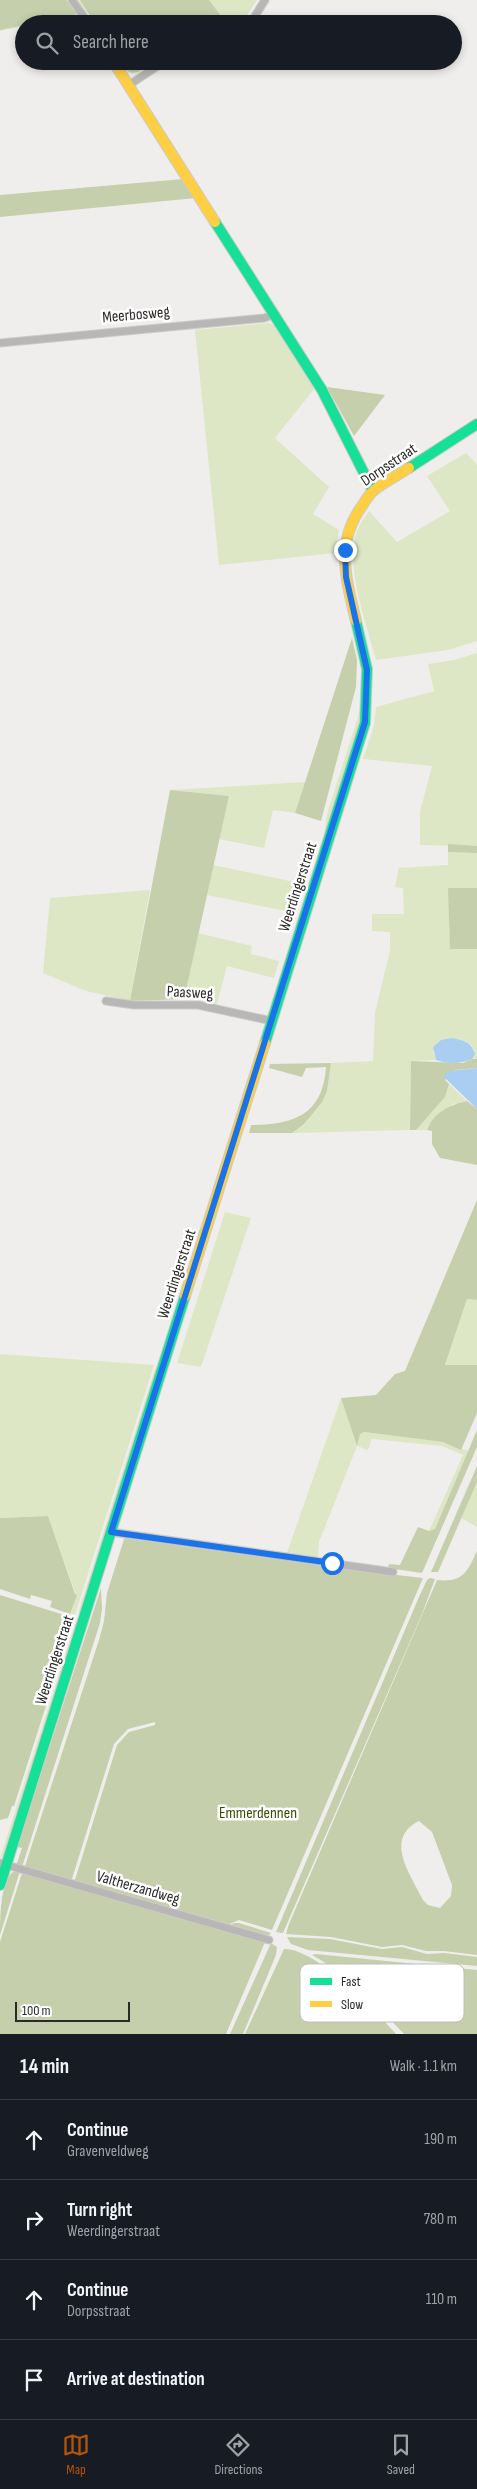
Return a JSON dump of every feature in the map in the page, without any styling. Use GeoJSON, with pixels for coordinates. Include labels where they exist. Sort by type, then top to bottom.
{"type":"FeatureCollection","features":[{"type":"Feature","properties":{"kind":"main road"},"geometry":{"type":"LineString","coordinates":[[119,70],[275,314],[335,412],[373,491]]}},
{"type":"Feature","properties":{"kind":"main road","name":"Dorpsstraat"},"geometry":{"type":"LineString","coordinates":[[367,670],[346,577],[345,550],[347,534],[352,521],[373,491],[477,424]]}},
{"type":"Feature","properties":{"kind":"main road","name":"Weerdingerstraat"},"geometry":{"type":"LineString","coordinates":[[0,1884],[3,1864],[111,1532],[365,722],[367,670]]}},
{"type":"Feature","properties":{"kind":"street"},"geometry":{"type":"LineString","coordinates":[[72,0],[83,15]]}},
{"type":"Feature","properties":{"kind":"street"},"geometry":{"type":"LineString","coordinates":[[256,15],[265,0]]}},
{"type":"Feature","properties":{"kind":"street"},"geometry":{"type":"LineString","coordinates":[[128,85],[151,70]]}},
{"type":"Feature","properties":{"kind":"street","name":"Meerbosweg"},"geometry":{"type":"LineString","coordinates":[[0,343],[264,318],[275,314]]}},
{"type":"Feature","properties":{"kind":"street","name":"Paasweg"},"geometry":{"type":"LineString","coordinates":[[106,1001],[134,1005],[198,1005],[272,1021]]}},
{"type":"Feature","properties":{"kind":"street"},"geometry":{"type":"LineString","coordinates":[[111,1532],[393,1572]]}},
{"type":"Feature","properties":{"kind":"street","name":"Valtherzandweg"},"geometry":{"type":"LineString","coordinates":[[3,1864],[269,1940]]}},
{"type":"Feature","properties":{"kind":"green space"},"geometry":{"type":"Polygon","coordinates":[[[0,0],[257,0],[247,15],[92,15],[89,12],[75,15],[15,15],[15,28],[0,31],[0,0]]]}},
{"type":"Feature","properties":{"kind":"green space"},"geometry":{"type":"Polygon","coordinates":[[[0,0],[66,0],[77,14],[15,15],[15,27],[0,30],[0,0]]]}},
{"type":"Feature","properties":{"kind":"green space"},"geometry":{"type":"Polygon","coordinates":[[[80,0],[209,0],[220,15],[89,15],[80,0]]]}},
{"type":"Feature","properties":{"kind":"green space"},"geometry":{"type":"Polygon","coordinates":[[[127,70],[142,70],[136,73],[127,70]]]}},
{"type":"Feature","properties":{"kind":"green space"},"geometry":{"type":"Polygon","coordinates":[[[183,179],[196,198],[0,217],[0,195],[183,179]]]}},
{"type":"Feature","properties":{"kind":"green space"},"geometry":{"type":"Polygon","coordinates":[[[269,323],[277,327],[315,388],[275,438],[329,487],[313,514],[339,530],[335,553],[219,565],[195,330],[269,323]]]}},
{"type":"Feature","properties":{"kind":"green space"},"geometry":{"type":"Polygon","coordinates":[[[327,387],[385,395],[354,436],[327,387]]]}},
{"type":"Feature","properties":{"kind":"green space"},"geometry":{"type":"Polygon","coordinates":[[[466,453],[477,465],[477,641],[448,650],[376,660],[356,583],[353,552],[357,531],[369,511],[397,542],[450,511],[427,476],[466,453]]]}},
{"type":"Feature","properties":{"kind":"green space"},"geometry":{"type":"Polygon","coordinates":[[[352,638],[357,660],[356,687],[321,821],[295,813],[352,638]]]}},
{"type":"Feature","properties":{"kind":"green space"},"geometry":{"type":"Polygon","coordinates":[[[477,653],[477,846],[420,845],[420,812],[432,766],[363,759],[374,726],[376,707],[434,691],[428,664],[454,660],[477,653]]]}},
{"type":"Feature","properties":{"kind":"green space"},"geometry":{"type":"Polygon","coordinates":[[[362,704],[360,723],[322,848],[327,814],[362,704]]]}},
{"type":"Feature","properties":{"kind":"green space"},"geometry":{"type":"Polygon","coordinates":[[[305,782],[295,813],[273,810],[264,848],[219,839],[229,796],[170,790],[305,782]]]}},
{"type":"Feature","properties":{"kind":"green space"},"geometry":{"type":"Polygon","coordinates":[[[170,790],[229,796],[184,999],[130,1001],[170,790]]]}},
{"type":"Feature","properties":{"kind":"green space"},"geometry":{"type":"Polygon","coordinates":[[[448,844],[477,846],[477,853],[448,852],[448,844]]]}},
{"type":"Feature","properties":{"kind":"green space"},"geometry":{"type":"Polygon","coordinates":[[[448,852],[477,853],[477,888],[449,888],[450,949],[477,949],[477,1059],[472,1059],[475,1054],[472,1046],[466,1041],[433,1051],[436,1060],[411,1061],[410,1130],[292,1133],[304,1124],[327,1091],[331,1063],[373,1061],[375,1012],[390,951],[390,932],[372,931],[372,914],[404,914],[403,888],[395,887],[399,868],[448,865],[448,852]]]}},
{"type":"Feature","properties":{"kind":"green space"},"geometry":{"type":"Polygon","coordinates":[[[213,865],[304,884],[295,913],[207,895],[213,865]]]}},
{"type":"Feature","properties":{"kind":"green space"},"geometry":{"type":"Polygon","coordinates":[[[448,888],[477,888],[477,949],[450,949],[448,888]]]}},
{"type":"Feature","properties":{"kind":"green space"},"geometry":{"type":"Polygon","coordinates":[[[150,890],[130,1001],[86,991],[43,973],[50,898],[150,890]]]}},
{"type":"Feature","properties":{"kind":"green space"},"geometry":{"type":"Polygon","coordinates":[[[198,933],[252,946],[251,954],[279,961],[274,978],[227,966],[217,1004],[184,999],[198,933]]]}},
{"type":"Feature","properties":{"kind":"green space"},"geometry":{"type":"Polygon","coordinates":[[[477,1059],[477,1068],[455,1070],[445,1080],[449,1084],[445,1097],[416,1130],[410,1130],[411,1061],[463,1063],[477,1059]]]}},
{"type":"Feature","properties":{"kind":"green space"},"geometry":{"type":"Polygon","coordinates":[[[331,1063],[327,1091],[322,1102],[304,1124],[292,1133],[249,1133],[251,1125],[280,1123],[303,1114],[319,1096],[324,1083],[326,1067],[306,1068],[302,1077],[269,1068],[270,1064],[331,1063]]]}},
{"type":"Feature","properties":{"kind":"green space"},"geometry":{"type":"Polygon","coordinates":[[[449,1084],[467,1101],[453,1104],[428,1125],[427,1130],[416,1130],[445,1097],[449,1084]]]}},
{"type":"Feature","properties":{"kind":"green space"},"geometry":{"type":"Polygon","coordinates":[[[467,1101],[477,1109],[477,1165],[440,1158],[432,1144],[432,1131],[427,1130],[443,1110],[467,1101]]]}},
{"type":"Feature","properties":{"kind":"green space"},"geometry":{"type":"Polygon","coordinates":[[[477,1200],[477,1300],[467,1299],[445,1365],[477,1365],[477,1413],[461,1450],[443,1442],[364,1432],[360,1434],[357,1446],[341,1398],[376,1395],[395,1374],[405,1371],[477,1200]]]}},
{"type":"Feature","properties":{"kind":"green space"},"geometry":{"type":"Polygon","coordinates":[[[225,1212],[251,1218],[201,1367],[177,1363],[225,1212]]]}},
{"type":"Feature","properties":{"kind":"green space"},"geometry":{"type":"Polygon","coordinates":[[[467,1299],[477,1300],[477,1365],[445,1366],[467,1299]]]}},
{"type":"Feature","properties":{"kind":"green space"},"geometry":{"type":"Polygon","coordinates":[[[0,1354],[154,1365],[75,1615],[70,1614],[76,1595],[48,1516],[0,1518],[0,1354]]]}},
{"type":"Feature","properties":{"kind":"green space"},"geometry":{"type":"Polygon","coordinates":[[[155,1369],[158,1371],[83,1609],[78,1613],[155,1369]]]}},
{"type":"Feature","properties":{"kind":"green space"},"geometry":{"type":"Polygon","coordinates":[[[341,1398],[357,1445],[360,1434],[363,1432],[443,1442],[468,1451],[435,1529],[429,1531],[463,1455],[442,1446],[372,1439],[368,1450],[357,1446],[319,1542],[318,1558],[287,1553],[341,1398]]]}},
{"type":"Feature","properties":{"kind":"green space"},"geometry":{"type":"Polygon","coordinates":[[[477,1430],[477,1447],[422,1573],[388,1568],[389,1564],[400,1565],[418,1527],[429,1531],[435,1529],[477,1430]]]}},
{"type":"Feature","properties":{"kind":"green space"},"geometry":{"type":"Polygon","coordinates":[[[477,1466],[477,1482],[438,1572],[431,1572],[477,1466]]]}},
{"type":"Feature","properties":{"kind":"green space"},"geometry":{"type":"Polygon","coordinates":[[[477,1482],[477,1527],[461,1518],[477,1482]]]}},
{"type":"Feature","properties":{"kind":"green space"},"geometry":{"type":"Polygon","coordinates":[[[48,1516],[75,1594],[77,1595],[70,1614],[50,1607],[52,1601],[31,1595],[30,1599],[0,1589],[0,1518],[48,1516]]]}},
{"type":"Feature","properties":{"kind":"green space","name":"Emmerdennen"},"geometry":{"type":"Polygon","coordinates":[[[125,1536],[361,1571],[423,1578],[272,1930],[239,1920],[227,1925],[74,1883],[117,1745],[129,1732],[155,1725],[155,1722],[128,1729],[114,1744],[71,1882],[24,1869],[99,1640],[104,1621],[107,1593],[125,1536]]]}},
{"type":"Feature","properties":{"kind":"green space"},"geometry":{"type":"Polygon","coordinates":[[[477,1551],[477,1955],[426,1951],[402,1945],[382,1947],[331,1937],[286,1934],[437,1580],[453,1580],[458,1578],[467,1570],[477,1551]],[[419,1821],[408,1829],[403,1837],[401,1847],[407,1869],[423,1900],[428,1905],[440,1908],[451,1896],[452,1885],[432,1832],[419,1821]]]}},
{"type":"Feature","properties":{"kind":"green space"},"geometry":{"type":"Polygon","coordinates":[[[430,1578],[435,1579],[422,1614],[283,1933],[276,1932],[419,1597],[427,1580],[430,1578]]]}},
{"type":"Feature","properties":{"kind":"green space"},"geometry":{"type":"Polygon","coordinates":[[[101,1588],[102,1609],[100,1623],[22,1867],[16,1866],[22,1848],[17,1847],[101,1588]]]}},
{"type":"Feature","properties":{"kind":"green space"},"geometry":{"type":"Polygon","coordinates":[[[0,1595],[74,1618],[14,1806],[12,1806],[8,1818],[0,1820],[0,1595]]]}},
{"type":"Feature","properties":{"kind":"green space"},"geometry":{"type":"Polygon","coordinates":[[[76,1621],[77,1627],[5,1855],[0,1858],[76,1621]]]}},
{"type":"Feature","properties":{"kind":"green space"},"geometry":{"type":"Polygon","coordinates":[[[15,1871],[20,1871],[0,1935],[4,1889],[6,1881],[15,1871]]]}},
{"type":"Feature","properties":{"kind":"green space"},"geometry":{"type":"Polygon","coordinates":[[[22,1873],[265,1942],[226,2034],[0,2034],[0,1942],[22,1873]]]}},
{"type":"Feature","properties":{"kind":"green space"},"geometry":{"type":"Polygon","coordinates":[[[234,1923],[271,1933],[268,1936],[229,1926],[234,1923]]]}},
{"type":"Feature","properties":{"kind":"green space"},"geometry":{"type":"Polygon","coordinates":[[[287,1937],[330,1939],[382,1949],[402,1947],[427,1954],[444,1953],[477,1957],[477,1966],[308,1950],[291,1944],[287,1937]]]}},
{"type":"Feature","properties":{"kind":"green space"},"geometry":{"type":"Polygon","coordinates":[[[271,1943],[277,1947],[276,1955],[243,2034],[230,2034],[271,1943]]]}},
{"type":"Feature","properties":{"kind":"green space"},"geometry":{"type":"Polygon","coordinates":[[[284,1949],[297,1951],[320,1964],[300,1964],[300,2022],[385,2022],[396,2034],[245,2034],[284,1949]]]}},
{"type":"Feature","properties":{"kind":"green space"},"geometry":{"type":"Polygon","coordinates":[[[316,1954],[417,1964],[327,1964],[312,1955],[316,1954]]]}},
{"type":"Feature","properties":{"kind":"green space"},"geometry":{"type":"Polygon","coordinates":[[[464,1969],[477,1970],[477,2034],[404,2034],[393,2022],[464,2022],[464,1969]]]}},
{"type":"Feature","properties":{"kind":"water"},"geometry":{"type":"Polygon","coordinates":[[[452,1038],[463,1041],[471,1046],[475,1054],[472,1059],[454,1063],[436,1060],[433,1047],[441,1040],[452,1038]]]}},
{"type":"Feature","properties":{"kind":"water"},"geometry":{"type":"Polygon","coordinates":[[[477,1068],[477,1109],[444,1077],[450,1071],[477,1068]]]}},
{"type":"Feature","properties":{"kind":"traffic: fast"},"geometry":{"type":"LineString","coordinates":[[215,222],[322,390],[373,491]]}},
{"type":"Feature","properties":{"kind":"traffic: fast"},"geometry":{"type":"LineString","coordinates":[[409,468],[477,424]]}},
{"type":"Feature","properties":{"kind":"traffic: fast"},"geometry":{"type":"LineString","coordinates":[[265,1043],[365,723],[367,669],[356,621]]}},
{"type":"Feature","properties":{"kind":"traffic: fast"},"geometry":{"type":"LineString","coordinates":[[0,1885],[185,1296]]}},
{"type":"Feature","properties":{"kind":"traffic: slow"},"geometry":{"type":"LineString","coordinates":[[119,70],[215,222]]}},
{"type":"Feature","properties":{"kind":"traffic: slow"},"geometry":{"type":"LineString","coordinates":[[356,621],[346,576],[345,562],[348,534],[364,502],[372,493],[409,468]]}},
{"type":"Feature","properties":{"kind":"traffic: slow"},"geometry":{"type":"LineString","coordinates":[[185,1296],[265,1043]]}},
{"type":"Feature","properties":{"kind":"route"},"geometry":{"type":"LineString","coordinates":[[332,1563],[111,1532],[365,722],[368,692],[367,670],[346,577],[345,550]]}}]}
